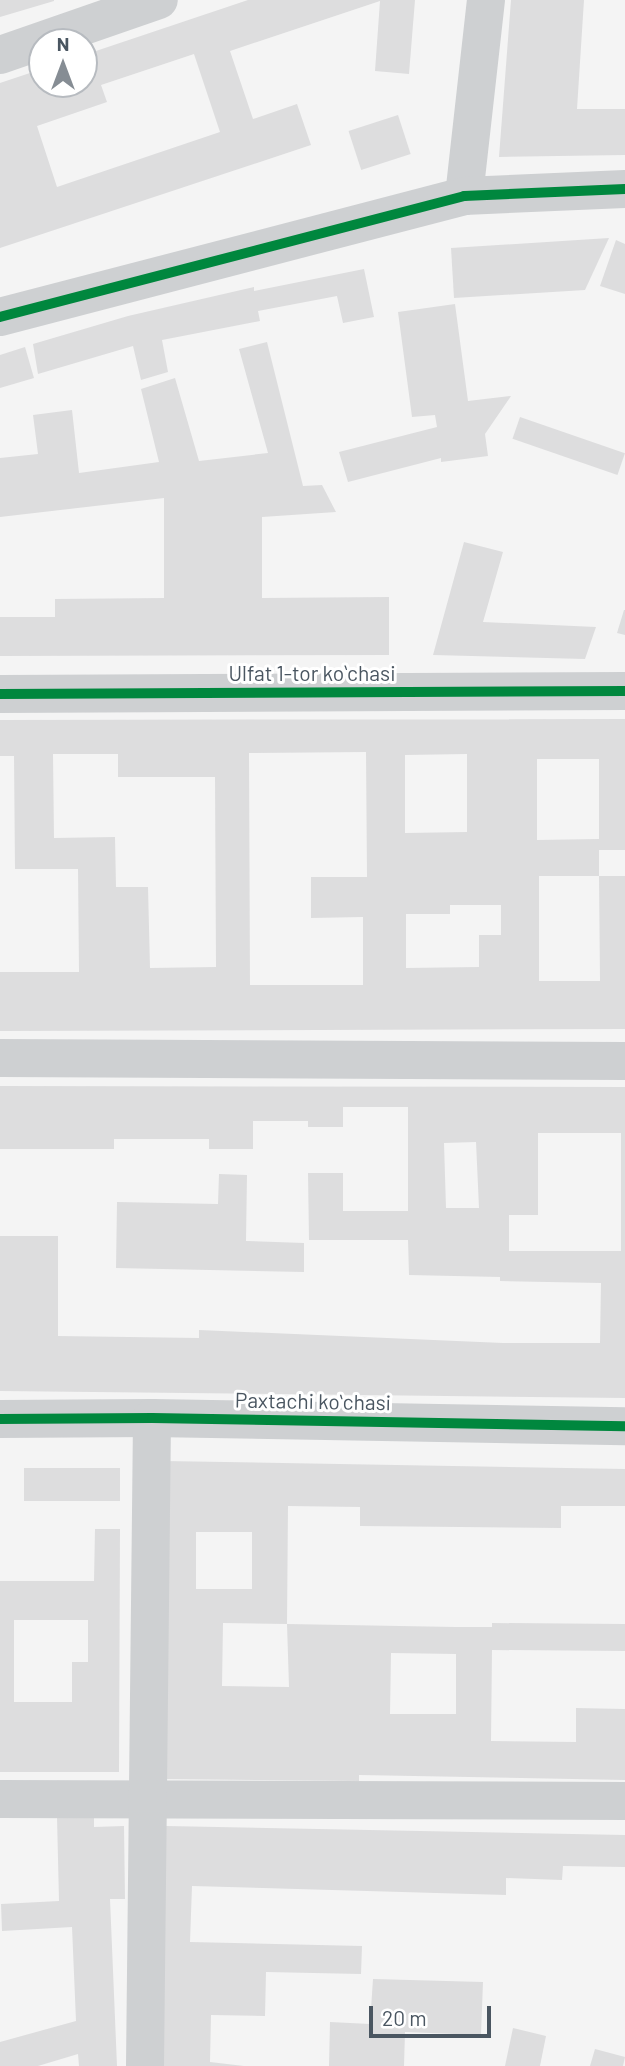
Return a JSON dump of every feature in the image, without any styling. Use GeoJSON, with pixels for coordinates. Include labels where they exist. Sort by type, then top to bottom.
{"type":"FeatureCollection","features":[{"type":"Feature","properties":{"kind":"street"},"geometry":{"type":"LineString","coordinates":[[0,55],[159,0]]}},
{"type":"Feature","properties":{"kind":"street"},"geometry":{"type":"LineString","coordinates":[[464,196],[486,0]]}},
{"type":"Feature","properties":{"kind":"street"},"geometry":{"type":"LineString","coordinates":[[0,317],[464,196],[625,189]]}},
{"type":"Feature","properties":{"kind":"street","name":"Ulfat 1-tor koʻchasi"},"geometry":{"type":"LineString","coordinates":[[0,694],[625,691]]}},
{"type":"Feature","properties":{"kind":"street"},"geometry":{"type":"LineString","coordinates":[[0,1058],[625,1061]]}},
{"type":"Feature","properties":{"kind":"street"},"geometry":{"type":"LineString","coordinates":[[145,2066],[152,1418]]}},
{"type":"Feature","properties":{"kind":"street","name":"Paxtachi koʻchasi"},"geometry":{"type":"LineString","coordinates":[[0,1419],[152,1418],[625,1426]]}},
{"type":"Feature","properties":{"kind":"street"},"geometry":{"type":"LineString","coordinates":[[0,1799],[625,1801]]}},
{"type":"Feature","properties":{"kind":"building"},"geometry":{"type":"Polygon","coordinates":[[[0,0],[54,0],[54,1],[0,17],[0,0]]]}},
{"type":"Feature","properties":{"kind":"building"},"geometry":{"type":"Polygon","coordinates":[[[248,0],[415,0],[409,74],[375,71],[380,1],[230,51],[253,119],[297,104],[311,145],[0,248],[0,83],[28,74],[28,98],[98,98],[98,50],[248,0]],[[194,54],[101,85],[107,102],[37,126],[57,187],[220,132],[194,54]]]}},
{"type":"Feature","properties":{"kind":"building"},"geometry":{"type":"Polygon","coordinates":[[[511,0],[584,0],[577,109],[625,109],[625,155],[499,157],[511,0]]]}},
{"type":"Feature","properties":{"kind":"building"},"geometry":{"type":"Polygon","coordinates":[[[398,115],[411,154],[361,170],[349,131],[398,115]]]}},
{"type":"Feature","properties":{"kind":"building"},"geometry":{"type":"Polygon","coordinates":[[[609,238],[585,290],[454,298],[451,248],[609,238]]]}},
{"type":"Feature","properties":{"kind":"building"},"geometry":{"type":"Polygon","coordinates":[[[616,240],[625,244],[625,294],[600,286],[616,240]]]}},
{"type":"Feature","properties":{"kind":"building"},"geometry":{"type":"Polygon","coordinates":[[[364,269],[374,317],[343,323],[337,296],[258,311],[260,321],[162,340],[168,372],[141,380],[133,346],[38,374],[33,344],[128,316],[254,287],[254,291],[364,269]]]}},
{"type":"Feature","properties":{"kind":"building"},"geometry":{"type":"Polygon","coordinates":[[[455,304],[468,401],[511,396],[485,434],[488,456],[441,462],[441,458],[348,482],[339,452],[437,427],[435,415],[412,417],[398,312],[455,304]]]}},
{"type":"Feature","properties":{"kind":"building"},"geometry":{"type":"Polygon","coordinates":[[[267,342],[303,486],[322,485],[336,512],[262,517],[262,598],[389,597],[389,655],[0,656],[0,617],[55,617],[55,599],[164,598],[164,498],[0,517],[0,458],[38,454],[33,415],[72,410],[79,473],[159,462],[141,389],[175,378],[199,461],[268,453],[239,349],[267,342]]]}},
{"type":"Feature","properties":{"kind":"building"},"geometry":{"type":"Polygon","coordinates":[[[25,347],[34,378],[0,388],[0,355],[25,347]]]}},
{"type":"Feature","properties":{"kind":"building"},"geometry":{"type":"Polygon","coordinates":[[[520,417],[625,453],[617,475],[513,439],[520,417]]]}},
{"type":"Feature","properties":{"kind":"building"},"geometry":{"type":"Polygon","coordinates":[[[464,542],[503,552],[483,622],[596,627],[585,659],[433,655],[464,542]]]}},
{"type":"Feature","properties":{"kind":"building"},"geometry":{"type":"Polygon","coordinates":[[[625,610],[625,635],[617,633],[625,610]]]}},
{"type":"Feature","properties":{"kind":"building"},"geometry":{"type":"Polygon","coordinates":[[[625,719],[625,850],[599,850],[599,876],[625,876],[625,1029],[0,1031],[0,972],[79,972],[78,869],[15,869],[14,756],[0,756],[0,720],[625,719]],[[366,752],[249,753],[250,985],[363,985],[363,917],[311,918],[311,877],[367,877],[366,752]],[[53,754],[54,838],[115,837],[116,887],[148,887],[150,968],[216,967],[215,777],[118,777],[118,754],[53,754]],[[467,754],[405,755],[405,833],[467,832],[467,754]],[[537,759],[537,840],[599,839],[599,759],[537,759]],[[539,876],[539,981],[600,981],[599,876],[539,876]],[[450,905],[450,914],[406,914],[406,968],[479,967],[479,935],[501,935],[501,905],[450,905]]]}},
{"type":"Feature","properties":{"kind":"building"},"geometry":{"type":"Polygon","coordinates":[[[0,1086],[625,1087],[625,1398],[0,1391],[0,1236],[58,1236],[58,1336],[199,1338],[199,1330],[503,1343],[600,1343],[601,1283],[500,1281],[500,1277],[409,1275],[408,1240],[309,1240],[308,1173],[343,1173],[343,1211],[408,1211],[408,1107],[343,1107],[343,1127],[308,1127],[308,1121],[253,1121],[253,1149],[209,1149],[209,1139],[114,1139],[114,1149],[0,1149],[0,1086]],[[538,1133],[538,1215],[509,1215],[509,1251],[621,1251],[621,1133],[538,1133]],[[476,1142],[444,1143],[446,1208],[479,1208],[476,1142]]]}},
{"type":"Feature","properties":{"kind":"building"},"geometry":{"type":"Polygon","coordinates":[[[219,1174],[247,1175],[246,1241],[304,1243],[304,1272],[116,1268],[117,1202],[218,1204],[219,1174]]]}},
{"type":"Feature","properties":{"kind":"building"},"geometry":{"type":"Polygon","coordinates":[[[163,1461],[625,1469],[625,1506],[561,1506],[561,1528],[360,1526],[360,1507],[288,1506],[287,1624],[492,1627],[492,1623],[625,1624],[625,1651],[492,1650],[491,1741],[576,1742],[576,1708],[625,1709],[625,1780],[359,1775],[359,1781],[159,1779],[163,1461]],[[196,1532],[196,1589],[252,1589],[252,1532],[196,1532]],[[223,1623],[222,1686],[289,1687],[287,1624],[223,1623]],[[391,1653],[390,1714],[456,1714],[456,1654],[391,1653]]]}},
{"type":"Feature","properties":{"kind":"building"},"geometry":{"type":"Polygon","coordinates":[[[24,1468],[120,1468],[120,1501],[24,1501],[24,1468]]]}},
{"type":"Feature","properties":{"kind":"building"},"geometry":{"type":"Polygon","coordinates":[[[95,1529],[120,1529],[119,1772],[0,1772],[0,1581],[94,1581],[95,1529]],[[14,1620],[14,1702],[72,1702],[72,1662],[88,1662],[88,1620],[14,1620]]]}},
{"type":"Feature","properties":{"kind":"building"},"geometry":{"type":"Polygon","coordinates":[[[94,1816],[94,1827],[124,1826],[125,1899],[110,1899],[117,2066],[79,2066],[78,2054],[38,2066],[0,2066],[0,2042],[76,2021],[72,1927],[2,1931],[1,1904],[59,1901],[57,1817],[94,1816]]]}},
{"type":"Feature","properties":{"kind":"building"},"geometry":{"type":"Polygon","coordinates":[[[166,1826],[625,1835],[625,1867],[563,1866],[562,1880],[506,1878],[506,1895],[192,1886],[190,1942],[362,1946],[361,1974],[266,1972],[265,2016],[211,2015],[210,2062],[244,2066],[159,2066],[166,1826]]]}},
{"type":"Feature","properties":{"kind":"building"},"geometry":{"type":"Polygon","coordinates":[[[373,1979],[483,1982],[481,2035],[405,2032],[404,2066],[329,2066],[330,2022],[370,2024],[373,1979]]]}},
{"type":"Feature","properties":{"kind":"building"},"geometry":{"type":"Polygon","coordinates":[[[513,2028],[546,2036],[540,2066],[505,2066],[513,2028]]]}},
{"type":"Feature","properties":{"kind":"building"},"geometry":{"type":"Polygon","coordinates":[[[595,2049],[625,2057],[623,2066],[590,2066],[595,2049]]]}},
{"type":"Feature","properties":{"kind":"cycle path"},"geometry":{"type":"LineString","coordinates":[[0,317],[464,196],[625,189]]}},
{"type":"Feature","properties":{"kind":"cycle path"},"geometry":{"type":"LineString","coordinates":[[0,694],[625,691]]}},
{"type":"Feature","properties":{"kind":"cycle path"},"geometry":{"type":"LineString","coordinates":[[0,1419],[152,1418],[625,1426]]}}]}
